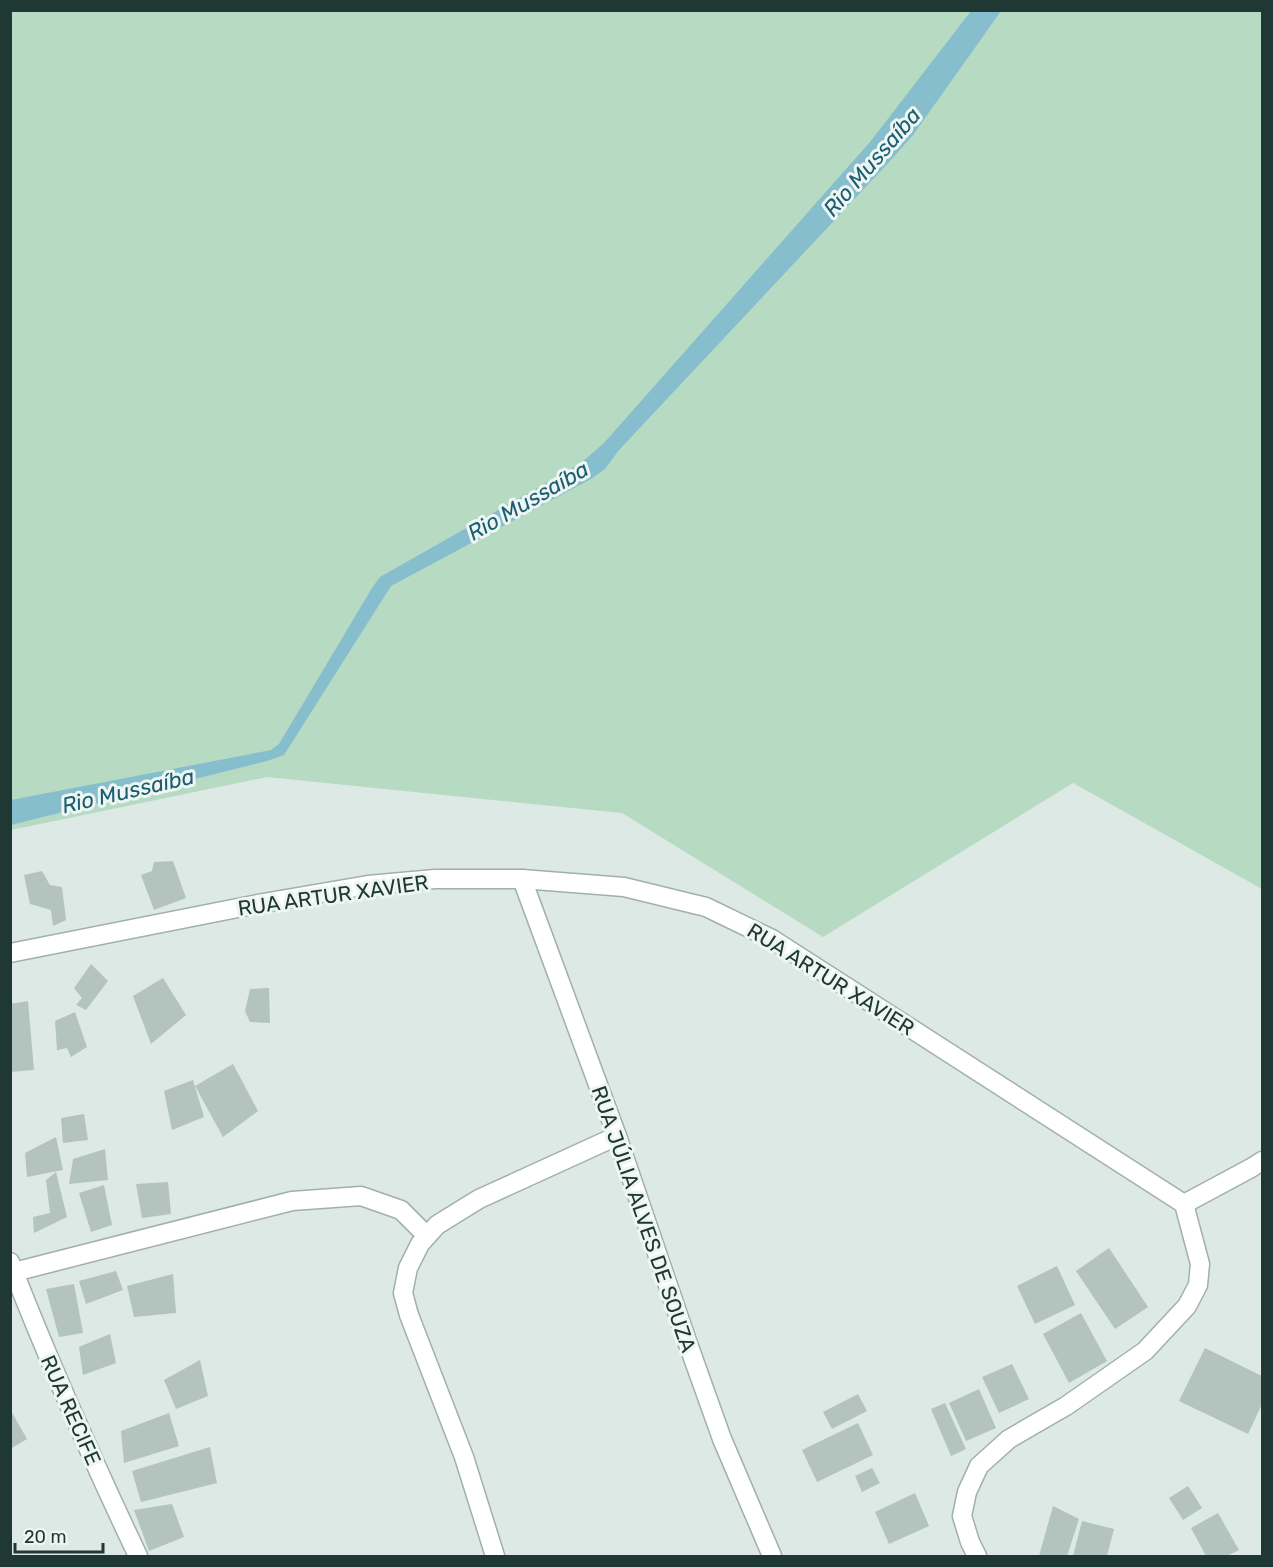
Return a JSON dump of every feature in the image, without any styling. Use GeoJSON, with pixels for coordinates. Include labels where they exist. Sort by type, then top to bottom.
{"type":"FeatureCollection","features":[{"type":"Feature","properties":{"kind":"street","name":"RUA ARTUR XAVIER"},"geometry":{"type":"LineString","coordinates":[[10,953],[263,903],[368,885],[435,879],[522,879],[624,887],[706,907],[772,939],[1184,1203]]}},
{"type":"Feature","properties":{"kind":"street","name":"RUA JÚLIA ALVES DE SOUZA"},"geometry":{"type":"LineString","coordinates":[[522,879],[617,1136],[722,1439],[772,1557]]}},
{"type":"Feature","properties":{"kind":"street"},"geometry":{"type":"LineString","coordinates":[[495,1557],[464,1457],[409,1315],[403,1293],[408,1268],[420,1244],[437,1225],[479,1199],[617,1136]]}},
{"type":"Feature","properties":{"kind":"street"},"geometry":{"type":"LineString","coordinates":[[977,1557],[962,1516],[967,1492],[979,1466],[1009,1439],[1066,1406],[1145,1351],[1187,1306],[1198,1286],[1200,1264],[1184,1203],[1263,1161]]}},
{"type":"Feature","properties":{"kind":"street"},"geometry":{"type":"LineString","coordinates":[[12,1267],[292,1201],[361,1196],[401,1210],[427,1236]]}},
{"type":"Feature","properties":{"kind":"street","name":"RUA RECIFE"},"geometry":{"type":"LineString","coordinates":[[12,1267],[50,1362],[138,1557]]}},
{"type":"Feature","properties":{"kind":"green space"},"geometry":{"type":"Polygon","coordinates":[[[11,11],[1262,11],[1262,889],[1073,783],[823,937],[622,813],[267,777],[11,830],[11,11]]]}},
{"type":"Feature","properties":{"kind":"water","name":"Rio Mussaíba"},"geometry":{"type":"Polygon","coordinates":[[[971,11],[1001,11],[913,135],[891,160],[619,450],[605,469],[591,479],[391,586],[284,755],[11,825],[11,800],[271,750],[279,744],[380,577],[581,463],[604,443],[870,142],[971,11]]]}},
{"type":"Feature","properties":{"kind":"building"},"geometry":{"type":"Polygon","coordinates":[[[173,861],[186,898],[154,910],[141,875],[152,871],[154,862],[173,861]]]}},
{"type":"Feature","properties":{"kind":"building"},"geometry":{"type":"Polygon","coordinates":[[[42,871],[50,885],[62,887],[66,920],[53,926],[51,910],[30,904],[24,875],[42,871]]]}},
{"type":"Feature","properties":{"kind":"building"},"geometry":{"type":"Polygon","coordinates":[[[91,964],[108,981],[86,1010],[76,1005],[82,998],[74,988],[91,964]]]}},
{"type":"Feature","properties":{"kind":"building"},"geometry":{"type":"Polygon","coordinates":[[[163,978],[186,1015],[151,1044],[133,996],[163,978]]]}},
{"type":"Feature","properties":{"kind":"building"},"geometry":{"type":"Polygon","coordinates":[[[269,988],[270,1023],[250,1022],[245,1011],[250,989],[269,988]]]}},
{"type":"Feature","properties":{"kind":"building"},"geometry":{"type":"Polygon","coordinates":[[[28,1001],[34,1070],[10,1072],[10,1004],[28,1001]]]}},
{"type":"Feature","properties":{"kind":"building"},"geometry":{"type":"Polygon","coordinates":[[[75,1012],[87,1047],[71,1057],[67,1048],[57,1050],[55,1021],[75,1012]]]}},
{"type":"Feature","properties":{"kind":"building"},"geometry":{"type":"Polygon","coordinates":[[[233,1064],[258,1111],[223,1137],[195,1086],[233,1064]]]}},
{"type":"Feature","properties":{"kind":"building"},"geometry":{"type":"Polygon","coordinates":[[[193,1080],[204,1117],[172,1130],[164,1091],[193,1080]]]}},
{"type":"Feature","properties":{"kind":"building"},"geometry":{"type":"Polygon","coordinates":[[[84,1114],[88,1140],[63,1143],[61,1118],[84,1114]]]}},
{"type":"Feature","properties":{"kind":"building"},"geometry":{"type":"Polygon","coordinates":[[[56,1137],[63,1170],[27,1177],[25,1153],[56,1137]]]}},
{"type":"Feature","properties":{"kind":"building"},"geometry":{"type":"Polygon","coordinates":[[[105,1149],[108,1180],[69,1184],[73,1159],[105,1149]]]}},
{"type":"Feature","properties":{"kind":"building"},"geometry":{"type":"Polygon","coordinates":[[[56,1172],[67,1217],[34,1233],[33,1217],[50,1213],[46,1180],[56,1172]]]}},
{"type":"Feature","properties":{"kind":"building"},"geometry":{"type":"Polygon","coordinates":[[[168,1182],[171,1214],[142,1218],[136,1184],[168,1182]]]}},
{"type":"Feature","properties":{"kind":"building"},"geometry":{"type":"Polygon","coordinates":[[[104,1185],[112,1225],[91,1232],[79,1193],[104,1185]]]}},
{"type":"Feature","properties":{"kind":"building"},"geometry":{"type":"Polygon","coordinates":[[[1109,1248],[1148,1307],[1115,1329],[1076,1271],[1109,1248]]]}},
{"type":"Feature","properties":{"kind":"building"},"geometry":{"type":"Polygon","coordinates":[[[1057,1266],[1075,1305],[1035,1324],[1017,1286],[1057,1266]]]}},
{"type":"Feature","properties":{"kind":"building"},"geometry":{"type":"Polygon","coordinates":[[[116,1271],[123,1290],[86,1304],[79,1281],[116,1271]]]}},
{"type":"Feature","properties":{"kind":"building"},"geometry":{"type":"Polygon","coordinates":[[[173,1274],[176,1313],[134,1317],[127,1286],[173,1274]]]}},
{"type":"Feature","properties":{"kind":"building"},"geometry":{"type":"Polygon","coordinates":[[[74,1284],[83,1333],[59,1337],[46,1289],[74,1284]]]}},
{"type":"Feature","properties":{"kind":"building"},"geometry":{"type":"Polygon","coordinates":[[[1081,1313],[1107,1361],[1069,1383],[1043,1334],[1081,1313]]]}},
{"type":"Feature","properties":{"kind":"building"},"geometry":{"type":"Polygon","coordinates":[[[110,1334],[116,1363],[83,1375],[79,1347],[110,1334]]]}},
{"type":"Feature","properties":{"kind":"building"},"geometry":{"type":"Polygon","coordinates":[[[1205,1348],[1262,1376],[1262,1404],[1248,1434],[1179,1401],[1205,1348]]]}},
{"type":"Feature","properties":{"kind":"building"},"geometry":{"type":"Polygon","coordinates":[[[200,1360],[208,1396],[176,1409],[164,1380],[200,1360]]]}},
{"type":"Feature","properties":{"kind":"building"},"geometry":{"type":"Polygon","coordinates":[[[1012,1364],[1029,1399],[999,1413],[982,1377],[1012,1364]]]}},
{"type":"Feature","properties":{"kind":"building"},"geometry":{"type":"Polygon","coordinates":[[[979,1389],[996,1428],[966,1441],[949,1403],[979,1389]]]}},
{"type":"Feature","properties":{"kind":"building"},"geometry":{"type":"Polygon","coordinates":[[[858,1394],[867,1411],[832,1429],[823,1412],[858,1394]]]}},
{"type":"Feature","properties":{"kind":"building"},"geometry":{"type":"Polygon","coordinates":[[[945,1403],[966,1449],[951,1456],[931,1409],[945,1403]]]}},
{"type":"Feature","properties":{"kind":"building"},"geometry":{"type":"Polygon","coordinates":[[[10,1409],[27,1439],[10,1449],[10,1409]]]}},
{"type":"Feature","properties":{"kind":"building"},"geometry":{"type":"Polygon","coordinates":[[[169,1413],[179,1446],[124,1463],[121,1431],[169,1413]]]}},
{"type":"Feature","properties":{"kind":"building"},"geometry":{"type":"Polygon","coordinates":[[[858,1423],[873,1455],[817,1482],[802,1450],[858,1423]]]}},
{"type":"Feature","properties":{"kind":"building"},"geometry":{"type":"Polygon","coordinates":[[[210,1447],[217,1483],[141,1502],[132,1471],[210,1447]]]}},
{"type":"Feature","properties":{"kind":"building"},"geometry":{"type":"Polygon","coordinates":[[[872,1468],[880,1483],[862,1492],[855,1476],[872,1468]]]}},
{"type":"Feature","properties":{"kind":"building"},"geometry":{"type":"Polygon","coordinates":[[[1188,1486],[1202,1508],[1183,1520],[1169,1498],[1188,1486]]]}},
{"type":"Feature","properties":{"kind":"building"},"geometry":{"type":"Polygon","coordinates":[[[915,1493],[929,1526],[889,1544],[875,1512],[915,1493]]]}},
{"type":"Feature","properties":{"kind":"building"},"geometry":{"type":"Polygon","coordinates":[[[172,1504],[184,1537],[149,1551],[134,1510],[172,1504]]]}},
{"type":"Feature","properties":{"kind":"building"},"geometry":{"type":"Polygon","coordinates":[[[1053,1506],[1079,1519],[1067,1556],[1039,1556],[1053,1506]]]}},
{"type":"Feature","properties":{"kind":"building"},"geometry":{"type":"Polygon","coordinates":[[[1218,1513],[1239,1550],[1227,1556],[1206,1556],[1191,1528],[1218,1513]]]}},
{"type":"Feature","properties":{"kind":"building"},"geometry":{"type":"Polygon","coordinates":[[[1082,1521],[1114,1529],[1107,1556],[1073,1556],[1082,1521]]]}}]}
